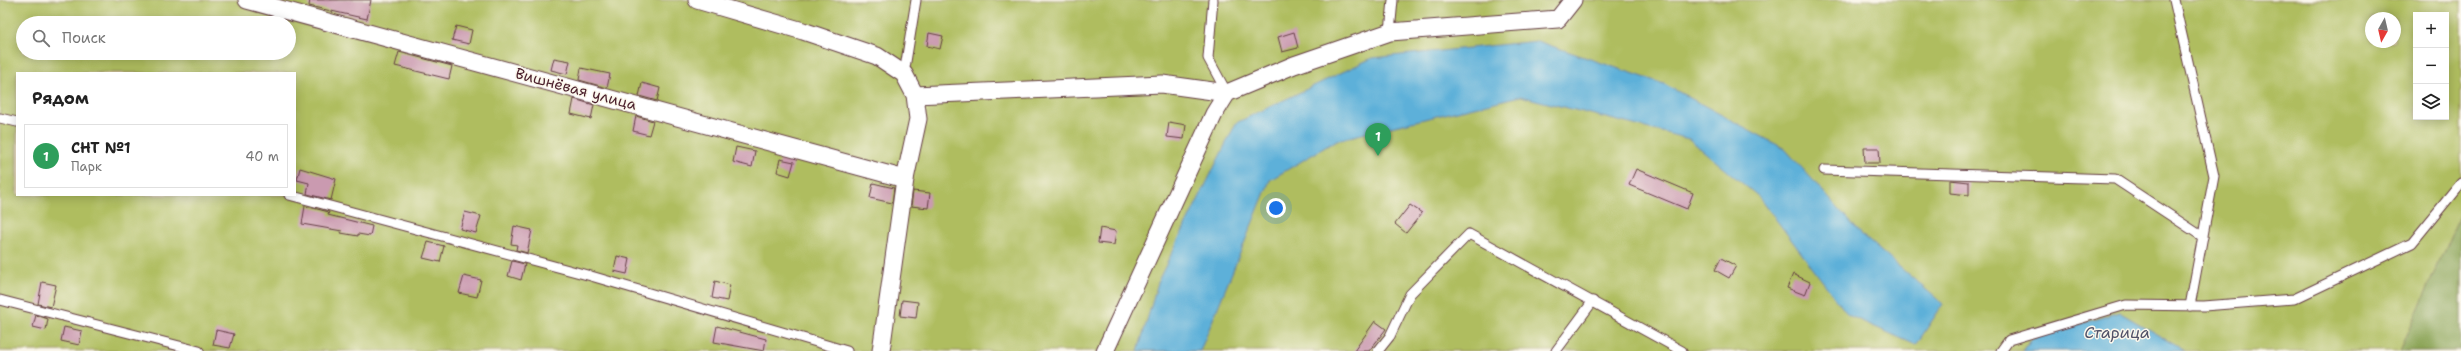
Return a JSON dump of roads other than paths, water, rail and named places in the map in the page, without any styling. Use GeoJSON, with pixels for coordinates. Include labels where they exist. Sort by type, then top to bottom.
{"type":"FeatureCollection","features":[{"type":"Feature","properties":{"kind":"street","name":"Вишнёвая улица"},"geometry":{"type":"LineString","coordinates":[[247,0],[905,179]]}},
{"type":"Feature","properties":{"kind":"street"},"geometry":{"type":"LineString","coordinates":[[697,0],[803,31],[877,56],[904,74],[915,95],[918,119],[905,179],[881,351]]}},
{"type":"Feature","properties":{"kind":"street"},"geometry":{"type":"LineString","coordinates":[[915,95],[1162,84],[1227,93],[1294,65],[1390,32],[1558,19],[1573,0]]}},
{"type":"Feature","properties":{"kind":"street"},"geometry":{"type":"LineString","coordinates":[[1105,351],[1214,114],[1227,93]]}},
{"type":"Feature","properties":{"kind":"lane"},"geometry":{"type":"LineString","coordinates":[[904,74],[916,0]]}},
{"type":"Feature","properties":{"kind":"lane"},"geometry":{"type":"LineString","coordinates":[[1213,0],[1208,58],[1227,93]]}},
{"type":"Feature","properties":{"kind":"lane"},"geometry":{"type":"LineString","coordinates":[[1390,32],[1392,0]]}},
{"type":"Feature","properties":{"kind":"lane"},"geometry":{"type":"LineString","coordinates":[[2174,0],[2214,176],[2190,306]]}},
{"type":"Feature","properties":{"kind":"lane"},"geometry":{"type":"LineString","coordinates":[[0,118],[16,122]]}},
{"type":"Feature","properties":{"kind":"lane"},"geometry":{"type":"LineString","coordinates":[[1824,170],[2115,179],[2203,237]]}},
{"type":"Feature","properties":{"kind":"lane"},"geometry":{"type":"LineString","coordinates":[[2001,351],[2009,340],[2126,305],[2190,306],[2294,299],[2412,243],[2461,183]]}},
{"type":"Feature","properties":{"kind":"lane"},"geometry":{"type":"LineString","coordinates":[[293,196],[584,274],[847,351]]}},
{"type":"Feature","properties":{"kind":"lane"},"geometry":{"type":"LineString","coordinates":[[1378,351],[1390,336],[1410,294],[1470,234],[1682,351]]}},
{"type":"Feature","properties":{"kind":"lane"},"geometry":{"type":"LineString","coordinates":[[0,300],[199,351]]}},
{"type":"Feature","properties":{"kind":"lane"},"geometry":{"type":"LineString","coordinates":[[1556,351],[1593,301]]}},
{"type":"Feature","properties":{"kind":"water"},"geometry":{"type":"Polygon","coordinates":[[[1537,41],[1664,84],[1785,149],[1863,236],[1943,304],[1916,345],[1848,315],[1759,197],[1689,139],[1520,96],[1337,140],[1270,180],[1200,351],[1138,351],[1159,279],[1236,123],[1372,58],[1537,41]]]}},
{"type":"Feature","properties":{"kind":"water","name":"Старица"},"geometry":{"type":"Polygon","coordinates":[[[2119,312],[2185,351],[2023,351],[2032,339],[2119,312]]]}},
{"type":"Feature","properties":{"kind":"place","name":"СНТ №1"},"geometry":{"type":"Point","coordinates":[1378,156]}}]}
